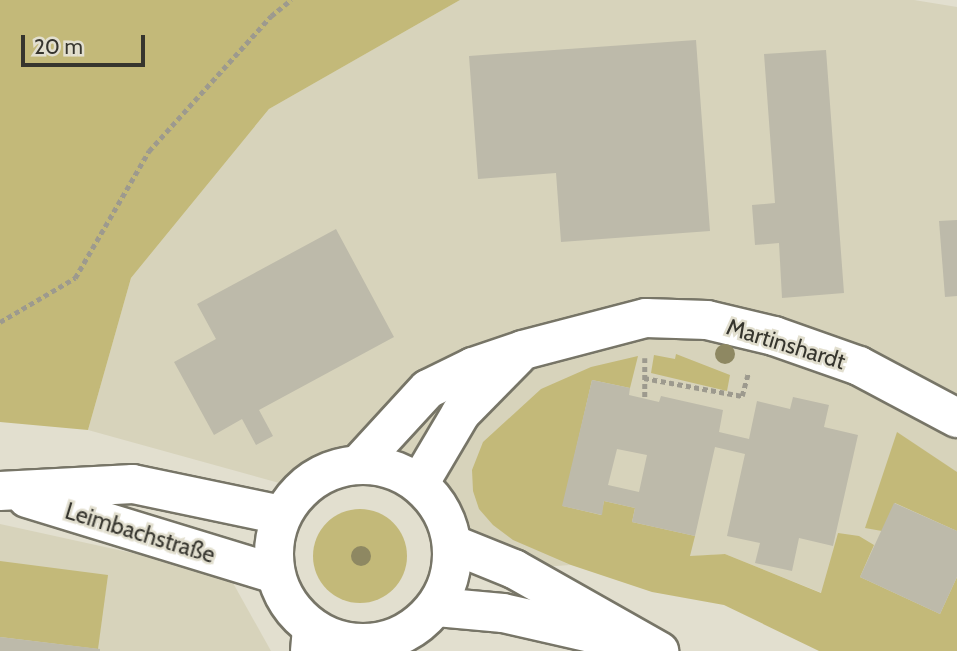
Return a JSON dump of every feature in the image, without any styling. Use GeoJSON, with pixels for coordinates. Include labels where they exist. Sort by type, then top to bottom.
{"type":"FeatureCollection","features":[{"type":"Feature","properties":{"kind":"main road","name":"Martinshardt"},"geometry":{"type":"LineString","coordinates":[[358,465],[428,389],[473,367],[523,350],[646,318],[707,320],[774,336],[859,366],[957,418]]}},
{"type":"Feature","properties":{"kind":"main road"},"geometry":{"type":"LineString","coordinates":[[419,484],[461,413],[523,350]]}},
{"type":"Feature","properties":{"kind":"main road"},"geometry":{"type":"LineString","coordinates":[[358,465],[390,470],[419,484],[447,522],[453,544],[451,577],[437,607],[409,632],[372,648],[311,640],[288,604],[275,573],[274,544],[282,515],[301,489],[327,472],[358,465]]}},
{"type":"Feature","properties":{"kind":"main road","name":"Leimbachstraße"},"geometry":{"type":"LineString","coordinates":[[3,491],[133,484],[282,515]]}},
{"type":"Feature","properties":{"kind":"main road","name":"Leimbachstraße"},"geometry":{"type":"LineString","coordinates":[[3,491],[275,573]]}},
{"type":"Feature","properties":{"kind":"main road"},"geometry":{"type":"LineString","coordinates":[[453,544],[514,569],[654,649]]}},
{"type":"Feature","properties":{"kind":"main road"},"geometry":{"type":"LineString","coordinates":[[437,607],[503,613],[654,649]]}},
{"type":"Feature","properties":{"kind":"path"},"geometry":{"type":"LineString","coordinates":[[0,322],[75,278],[149,151],[271,16],[291,0]]}},
{"type":"Feature","properties":{"kind":"path"},"geometry":{"type":"LineString","coordinates":[[645,350],[645,399]]}},
{"type":"Feature","properties":{"kind":"path"},"geometry":{"type":"LineString","coordinates":[[644,378],[742,396],[748,373]]}},
{"type":"Feature","properties":{"kind":"shaded area"},"geometry":{"type":"Polygon","coordinates":[[[0,0],[460,0],[269,109],[131,278],[88,430],[0,422],[0,0]]]}},
{"type":"Feature","properties":{"kind":"shaded area"},"geometry":{"type":"Polygon","coordinates":[[[460,0],[914,0],[957,7],[957,628],[822,593],[725,554],[514,569],[452,544],[435,501],[400,473],[358,465],[327,472],[301,489],[88,430],[131,278],[269,109],[460,0]]]}},
{"type":"Feature","properties":{"kind":"shaded area"},"geometry":{"type":"Polygon","coordinates":[[[676,354],[730,375],[727,391],[651,373],[654,355],[675,359],[676,354]]]}},
{"type":"Feature","properties":{"kind":"shaded area"},"geometry":{"type":"Polygon","coordinates":[[[638,356],[630,388],[592,380],[563,506],[601,515],[604,501],[635,508],[632,522],[695,536],[690,556],[725,554],[821,593],[838,533],[859,536],[874,545],[860,577],[940,614],[957,577],[957,651],[819,651],[724,605],[652,592],[571,565],[513,540],[493,525],[479,509],[473,491],[472,470],[483,442],[541,389],[591,367],[638,356]]]}},
{"type":"Feature","properties":{"kind":"shaded area"},"geometry":{"type":"Polygon","coordinates":[[[897,432],[957,472],[957,531],[895,503],[882,531],[865,528],[897,432]]]}},
{"type":"Feature","properties":{"kind":"shaded area"},"geometry":{"type":"Polygon","coordinates":[[[360,509],[378,513],[393,523],[403,538],[407,556],[403,574],[393,589],[378,599],[360,603],[342,599],[327,589],[317,574],[313,556],[317,538],[327,523],[342,513],[360,509]]]}},
{"type":"Feature","properties":{"kind":"shaded area"},"geometry":{"type":"Polygon","coordinates":[[[0,524],[228,574],[271,651],[0,651],[0,524]]]}},
{"type":"Feature","properties":{"kind":"shaded area"},"geometry":{"type":"Polygon","coordinates":[[[0,561],[108,575],[98,649],[0,637],[0,561]]]}},
{"type":"Feature","properties":{"kind":"building"},"geometry":{"type":"Polygon","coordinates":[[[696,40],[710,231],[561,242],[556,173],[478,179],[469,56],[696,40]]]}},
{"type":"Feature","properties":{"kind":"building"},"geometry":{"type":"Polygon","coordinates":[[[826,50],[844,293],[782,298],[779,243],[755,245],[752,205],[775,203],[764,54],[826,50]]]}},
{"type":"Feature","properties":{"kind":"building"},"geometry":{"type":"Polygon","coordinates":[[[957,220],[957,296],[945,297],[939,221],[957,220]]]}},
{"type":"Feature","properties":{"kind":"building"},"geometry":{"type":"Polygon","coordinates":[[[336,229],[394,337],[259,410],[273,436],[256,445],[242,419],[214,435],[174,362],[216,339],[197,304],[336,229]]]}},
{"type":"Feature","properties":{"kind":"building"},"geometry":{"type":"Polygon","coordinates":[[[592,380],[630,388],[629,395],[659,402],[661,396],[723,410],[719,432],[749,439],[757,401],[790,409],[793,397],[829,405],[824,427],[858,435],[833,546],[799,538],[792,571],[755,563],[760,543],[727,536],[745,454],[715,447],[695,536],[632,522],[635,508],[604,501],[602,515],[562,506],[592,380]],[[617,449],[608,485],[639,492],[647,455],[617,449]]]}},
{"type":"Feature","properties":{"kind":"building"},"geometry":{"type":"Polygon","coordinates":[[[894,503],[957,531],[957,577],[940,614],[860,577],[894,503]]]}},
{"type":"Feature","properties":{"kind":"building"},"geometry":{"type":"Polygon","coordinates":[[[0,637],[100,649],[100,651],[0,651],[0,637]]]}}]}
